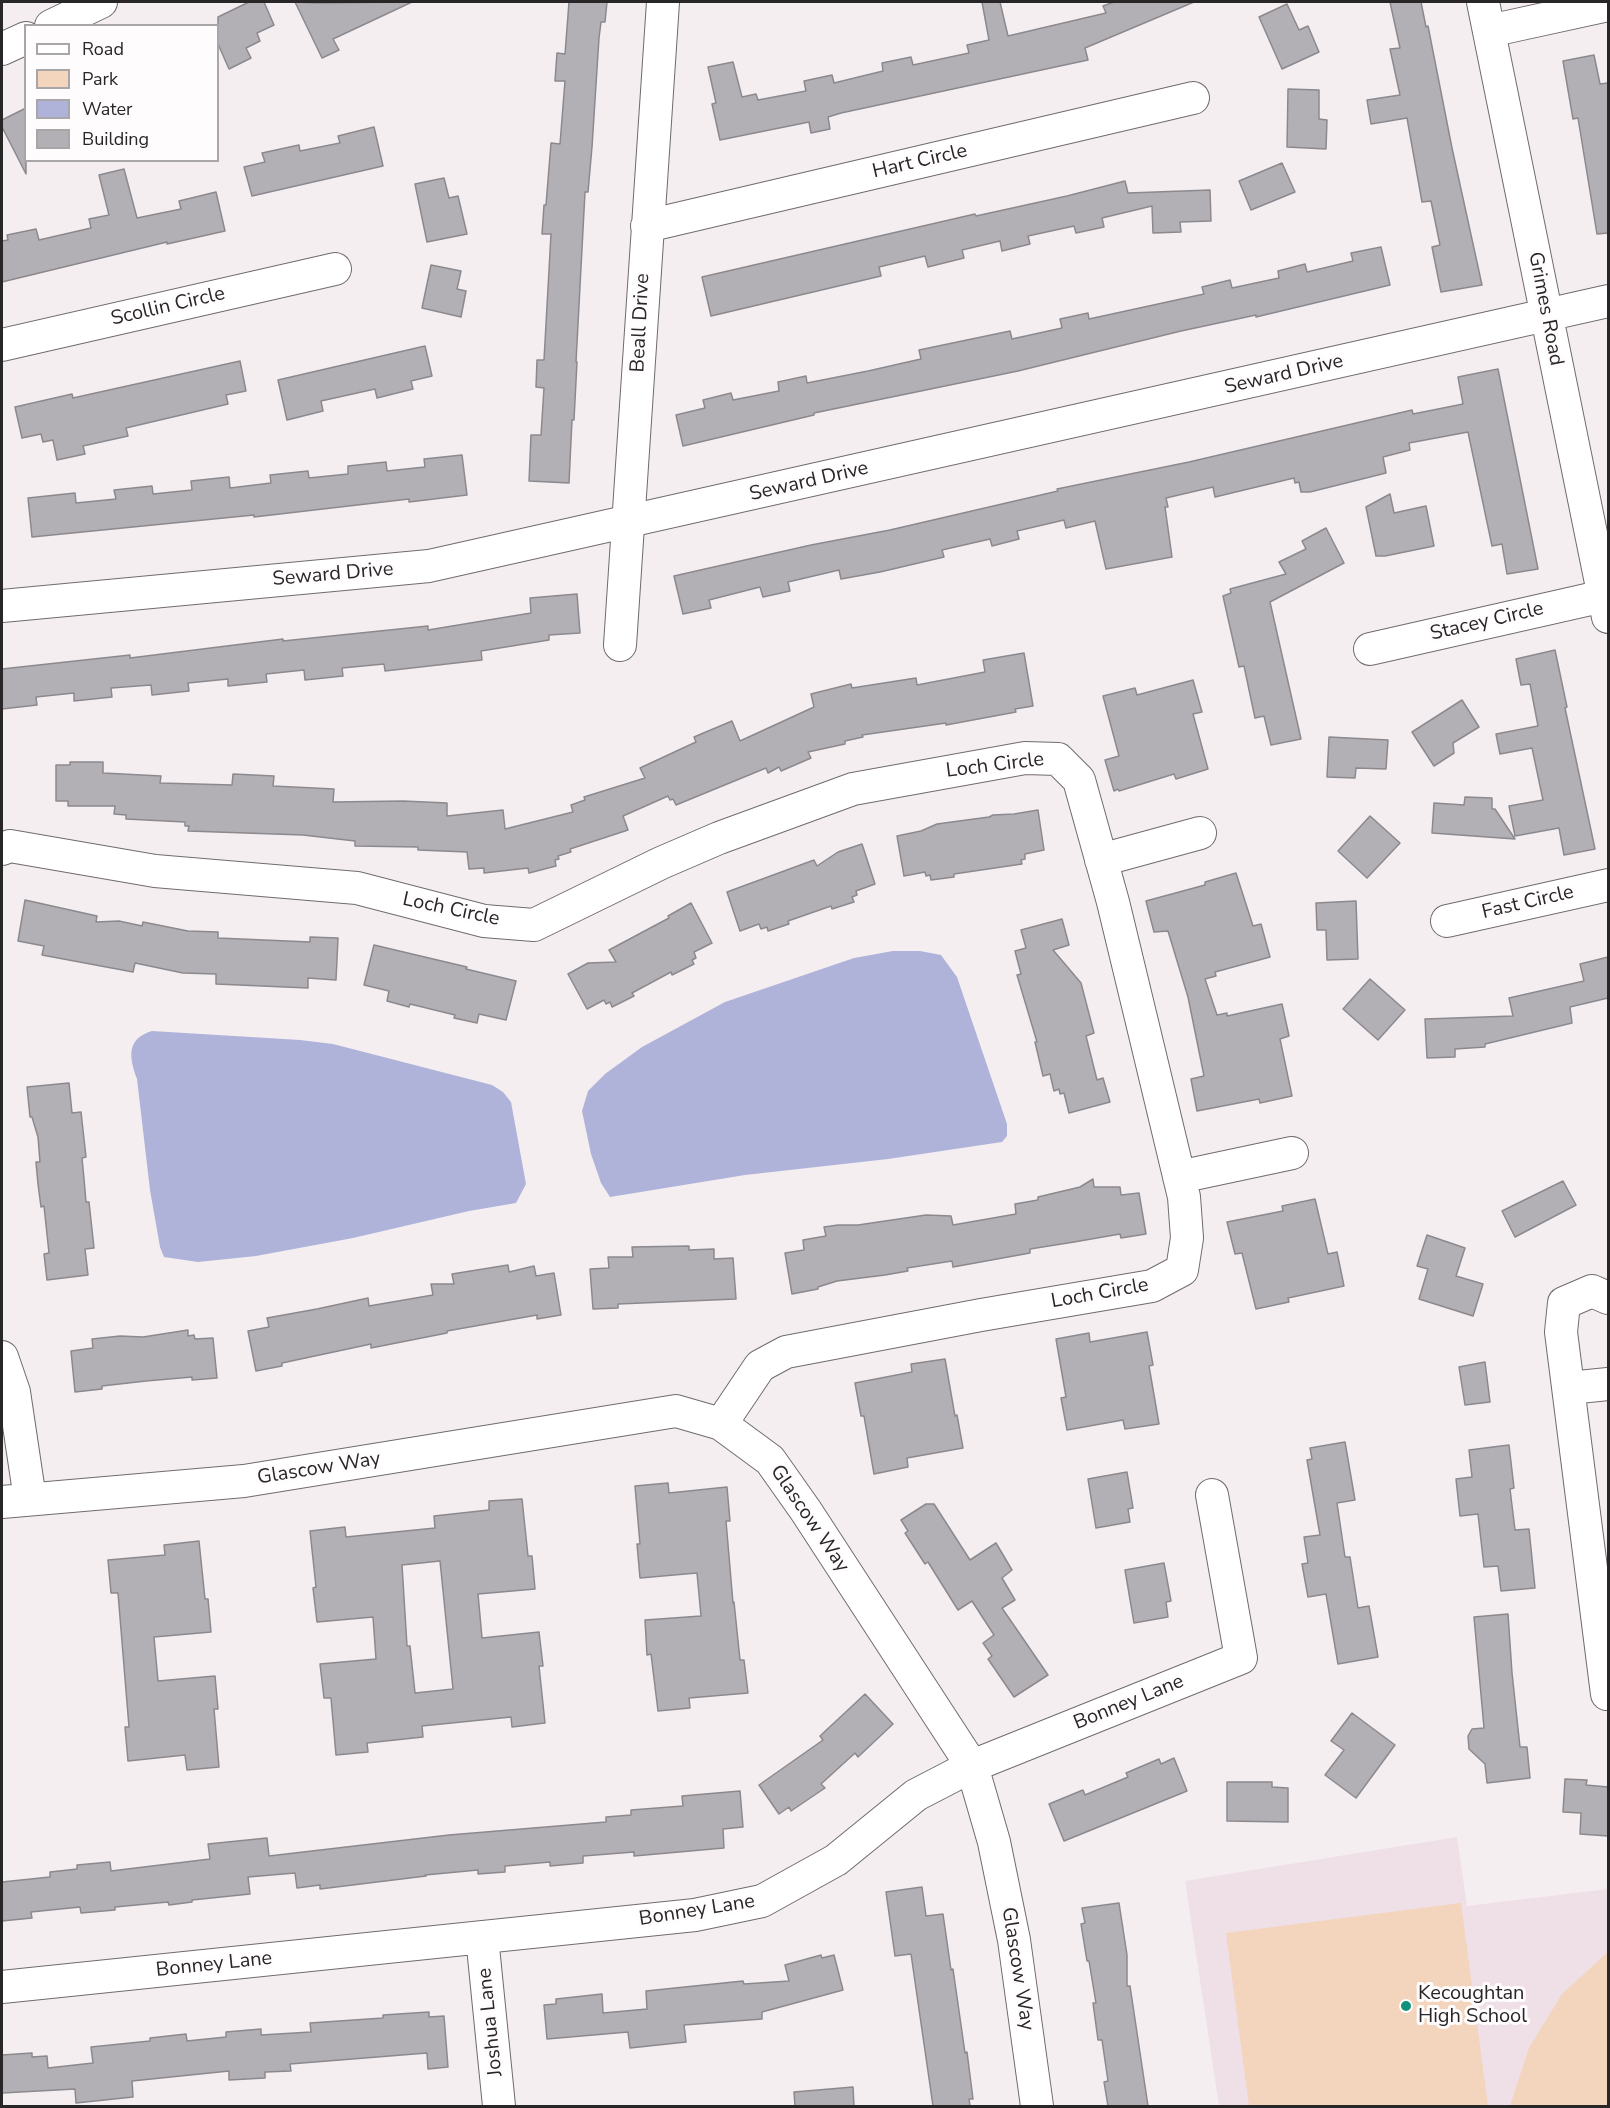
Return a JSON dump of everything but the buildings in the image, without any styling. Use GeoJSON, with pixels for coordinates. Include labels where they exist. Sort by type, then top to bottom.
{"type":"FeatureCollection","features":[{"type":"Feature","properties":{"kind":"street"},"geometry":{"type":"LineString","coordinates":[[55,24],[101,2]]}},
{"type":"Feature","properties":{"kind":"street","name":"Beall Drive"},"geometry":{"type":"LineString","coordinates":[[620,645],[663,2]]}},
{"type":"Feature","properties":{"kind":"street"},"geometry":{"type":"LineString","coordinates":[[1486,16],[1608,5]]}},
{"type":"Feature","properties":{"kind":"street","name":"Grimes Road"},"geometry":{"type":"LineString","coordinates":[[1486,16],[1607,603]]}},
{"type":"Feature","properties":{"kind":"street"},"geometry":{"type":"LineString","coordinates":[[2,49],[24,39]]}},
{"type":"Feature","properties":{"kind":"street","name":"Hart Circle"},"geometry":{"type":"LineString","coordinates":[[647,226],[1193,99]]}},
{"type":"Feature","properties":{"kind":"street","name":"Scollin Circle"},"geometry":{"type":"LineString","coordinates":[[2,345],[335,269]]}},
{"type":"Feature","properties":{"kind":"street","name":"Seward Drive"},"geometry":{"type":"LineString","coordinates":[[2,606],[429,566],[1608,301]]}},
{"type":"Feature","properties":{"kind":"street","name":"Stacey Circle"},"geometry":{"type":"LineString","coordinates":[[1370,649],[1607,603]]}},
{"type":"Feature","properties":{"kind":"street","name":"Loch Circle"},"geometry":{"type":"LineString","coordinates":[[2,849],[10,846],[154,871],[357,888],[484,921],[534,925],[661,863],[719,838],[853,789],[1025,758],[1058,759],[1079,780],[1134,989],[1184,1197],[1187,1238],[1182,1270],[1152,1286],[981,1315],[786,1352],[760,1366],[721,1424]]}},
{"type":"Feature","properties":{"kind":"street"},"geometry":{"type":"LineString","coordinates":[[1101,860],[1200,833]]}},
{"type":"Feature","properties":{"kind":"street","name":"Fast Circle"},"geometry":{"type":"LineString","coordinates":[[1447,921],[1608,885]]}},
{"type":"Feature","properties":{"kind":"street"},"geometry":{"type":"LineString","coordinates":[[1179,1177],[1292,1153]]}},
{"type":"Feature","properties":{"kind":"street"},"geometry":{"type":"LineString","coordinates":[[1607,1694],[1561,1332],[1564,1303],[1592,1291],[1608,1298]]}},
{"type":"Feature","properties":{"kind":"street"},"geometry":{"type":"LineString","coordinates":[[2,1357],[14,1392],[16,1501]]}},
{"type":"Feature","properties":{"kind":"street"},"geometry":{"type":"LineString","coordinates":[[1569,1388],[1608,1384]]}},
{"type":"Feature","properties":{"kind":"street","name":"Glascow Way"},"geometry":{"type":"LineString","coordinates":[[16,1501],[244,1481],[676,1411],[721,1424],[770,1460],[806,1511],[972,1766],[994,1842],[1014,1940],[1038,2106]]}},
{"type":"Feature","properties":{"kind":"street","name":"Bonney Lane"},"geometry":{"type":"LineString","coordinates":[[2,1987],[695,1915],[762,1901],[837,1860],[916,1795],[972,1766],[1240,1658],[1212,1495]]}},
{"type":"Feature","properties":{"kind":"street","name":"Joshua Lane"},"geometry":{"type":"LineString","coordinates":[[482,1937],[499,2106]]}},
{"type":"Feature","properties":{"kind":"shaded area","name":"Kecoughtan High School"},"geometry":{"type":"Polygon","coordinates":[[[1457,1837],[1467,1906],[1608,1889],[1608,2106],[1219,2106],[1185,1881],[1457,1837]]]}},
{"type":"Feature","properties":{"kind":"green space"},"geometry":{"type":"Polygon","coordinates":[[[1461,1903],[1488,2106],[1249,2106],[1226,1933],[1461,1903]]]}},
{"type":"Feature","properties":{"kind":"green space"},"geometry":{"type":"Polygon","coordinates":[[[1608,1952],[1608,2106],[1510,2106],[1529,2048],[1562,1994],[1608,1952]]]}},
{"type":"Feature","properties":{"kind":"water"},"geometry":{"type":"Polygon","coordinates":[[[893,951],[920,951],[941,955],[957,977],[1007,1124],[1007,1136],[1002,1142],[888,1159],[745,1175],[610,1197],[601,1183],[591,1154],[582,1111],[588,1091],[605,1074],[642,1047],[725,1002],[854,958],[893,951]]]}},
{"type":"Feature","properties":{"kind":"water"},"geometry":{"type":"Polygon","coordinates":[[[152,1031],[333,1044],[492,1085],[503,1092],[511,1102],[526,1184],[516,1203],[469,1211],[353,1238],[256,1256],[198,1262],[164,1257],[160,1247],[150,1190],[137,1079],[131,1056],[138,1039],[152,1031]]]}},
{"type":"Feature","properties":{"kind":"place","name":"Kecoughtan High School"},"geometry":{"type":"Point","coordinates":[1406,2006]}}]}
